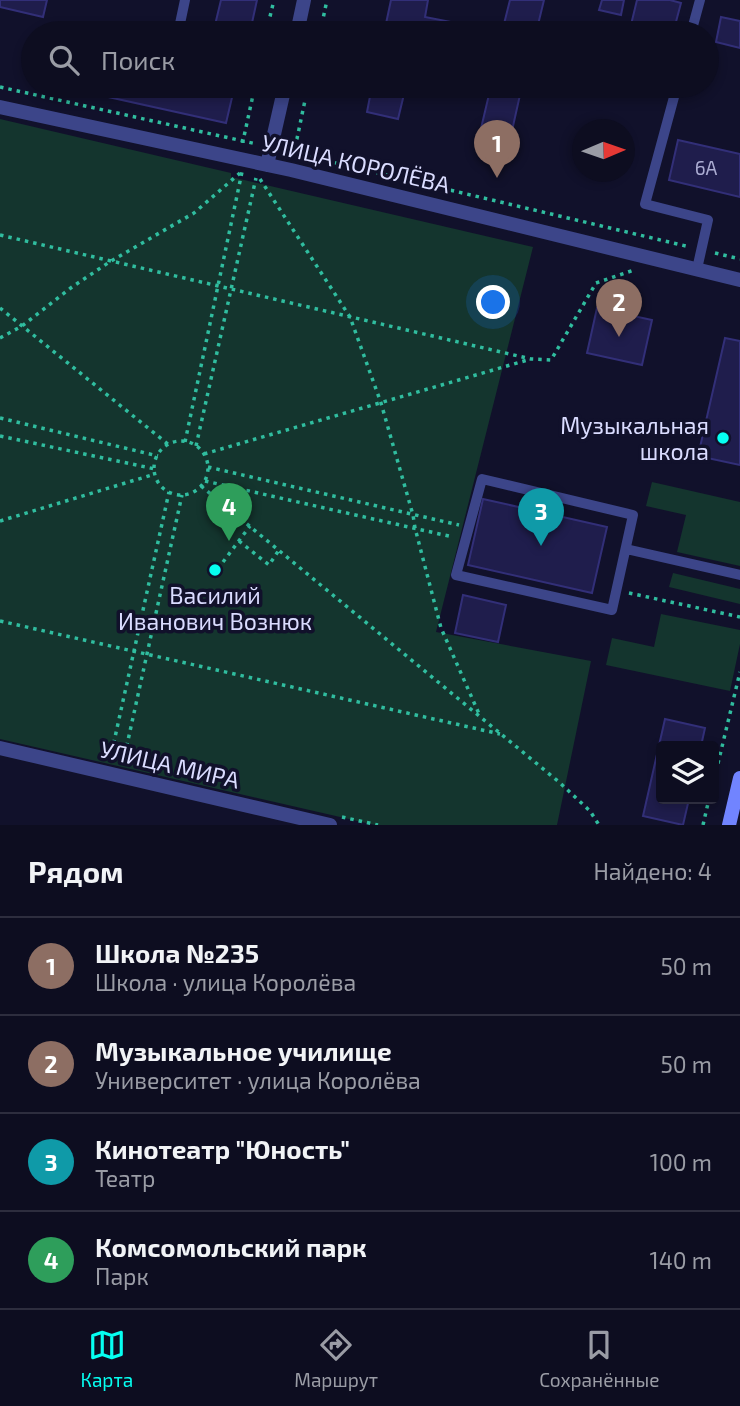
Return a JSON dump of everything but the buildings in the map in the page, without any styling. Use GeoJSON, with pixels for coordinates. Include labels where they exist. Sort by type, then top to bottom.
{"type":"FeatureCollection","features":[{"type":"Feature","properties":{"kind":"street"},"geometry":{"type":"LineString","coordinates":[[300,21],[304,0]]}},
{"type":"Feature","properties":{"kind":"street"},"geometry":{"type":"LineString","coordinates":[[267,165],[282,98]]}},
{"type":"Feature","properties":{"kind":"street","name":"УЛИЦА КОРОЛЁВА"},"geometry":{"type":"LineString","coordinates":[[0,107],[267,165],[740,280]]}},
{"type":"Feature","properties":{"kind":"street","name":"УЛИЦА МИРА"},"geometry":{"type":"LineString","coordinates":[[0,748],[330,825]]}},
{"type":"Feature","properties":{"kind":"street"},"geometry":{"type":"LineString","coordinates":[[729,825],[740,778]]}},
{"type":"Feature","properties":{"kind":"lane"},"geometry":{"type":"LineString","coordinates":[[181,21],[185,0]]}},
{"type":"Feature","properties":{"kind":"lane"},"geometry":{"type":"LineString","coordinates":[[694,21],[700,0]]}},
{"type":"Feature","properties":{"kind":"lane"},"geometry":{"type":"LineString","coordinates":[[674,98],[645,204],[708,220],[697,269]]}},
{"type":"Feature","properties":{"kind":"lane"},"geometry":{"type":"LineString","coordinates":[[482,479],[633,515],[612,610],[456,575],[469,527],[482,479]]}},
{"type":"Feature","properties":{"kind":"lane"},"geometry":{"type":"LineString","coordinates":[[626,549],[740,575]]}},
{"type":"Feature","properties":{"kind":"path"},"geometry":{"type":"LineString","coordinates":[[269,21],[274,0]]}},
{"type":"Feature","properties":{"kind":"path"},"geometry":{"type":"LineString","coordinates":[[323,21],[327,0]]}},
{"type":"Feature","properties":{"kind":"path"},"geometry":{"type":"LineString","coordinates":[[0,87],[21,92]]}},
{"type":"Feature","properties":{"kind":"path"},"geometry":{"type":"LineString","coordinates":[[50,98],[243,141],[252,98]]}},
{"type":"Feature","properties":{"kind":"path"},"geometry":{"type":"LineString","coordinates":[[305,98],[294,153],[740,259]]}},
{"type":"Feature","properties":{"kind":"path"},"geometry":{"type":"LineString","coordinates":[[0,338],[22,326],[111,261],[194,213],[242,172],[185,442]]}},
{"type":"Feature","properties":{"kind":"path"},"geometry":{"type":"LineString","coordinates":[[196,446],[257,174],[351,317],[414,515],[441,628],[480,716]]}},
{"type":"Feature","properties":{"kind":"path"},"geometry":{"type":"LineString","coordinates":[[0,235],[531,359],[551,360],[596,283],[637,269]]}},
{"type":"Feature","properties":{"kind":"path"},"geometry":{"type":"LineString","coordinates":[[0,308],[169,445]]}},
{"type":"Feature","properties":{"kind":"path"},"geometry":{"type":"LineString","coordinates":[[204,454],[531,359]]}},
{"type":"Feature","properties":{"kind":"path"},"geometry":{"type":"LineString","coordinates":[[0,418],[158,456]]}},
{"type":"Feature","properties":{"kind":"path"},"geometry":{"type":"LineString","coordinates":[[0,436],[155,471]]}},
{"type":"Feature","properties":{"kind":"path"},"geometry":{"type":"LineString","coordinates":[[185,442],[196,446],[204,454],[208,467],[201,486],[191,494],[182,495],[169,492],[160,485],[155,471],[158,456],[169,445],[185,442]]}},
{"type":"Feature","properties":{"kind":"path"},"geometry":{"type":"LineString","coordinates":[[208,467],[469,527]]}},
{"type":"Feature","properties":{"kind":"path"},"geometry":{"type":"LineString","coordinates":[[0,521],[155,471]]}},
{"type":"Feature","properties":{"kind":"path"},"geometry":{"type":"LineString","coordinates":[[205,481],[465,540]]}},
{"type":"Feature","properties":{"kind":"path"},"geometry":{"type":"LineString","coordinates":[[201,486],[559,782],[590,811],[598,825]]}},
{"type":"Feature","properties":{"kind":"path"},"geometry":{"type":"LineString","coordinates":[[110,762],[169,492]]}},
{"type":"Feature","properties":{"kind":"path"},"geometry":{"type":"LineString","coordinates":[[122,765],[182,495]]}},
{"type":"Feature","properties":{"kind":"path"},"geometry":{"type":"LineString","coordinates":[[223,562],[250,526]]}},
{"type":"Feature","properties":{"kind":"path"},"geometry":{"type":"LineString","coordinates":[[239,541],[269,565],[279,551]]}},
{"type":"Feature","properties":{"kind":"path"},"geometry":{"type":"LineString","coordinates":[[616,590],[740,617]]}},
{"type":"Feature","properties":{"kind":"path"},"geometry":{"type":"LineString","coordinates":[[0,621],[503,735]]}},
{"type":"Feature","properties":{"kind":"path"},"geometry":{"type":"LineString","coordinates":[[719,759],[740,672]]}},
{"type":"Feature","properties":{"kind":"path"},"geometry":{"type":"LineString","coordinates":[[703,825],[708,804]]}},
{"type":"Feature","properties":{"kind":"green space"},"geometry":{"type":"Polygon","coordinates":[[[0,119],[231,173],[231,177],[533,247],[436,632],[591,661],[557,825],[375,825],[0,739],[0,119]]]}},
{"type":"Feature","properties":{"kind":"green space"},"geometry":{"type":"Polygon","coordinates":[[[652,482],[740,502],[740,566],[677,552],[686,515],[646,506],[652,482]]]}},
{"type":"Feature","properties":{"kind":"green space"},"geometry":{"type":"Polygon","coordinates":[[[673,573],[740,589],[740,604],[669,587],[673,573]]]}},
{"type":"Feature","properties":{"kind":"green space"},"geometry":{"type":"Polygon","coordinates":[[[661,614],[740,630],[740,644],[730,691],[606,665],[612,638],[654,647],[661,614]]]}},
{"type":"Feature","properties":{"kind":"place","name":"Школа №235"},"geometry":{"type":"Point","coordinates":[497,178]}},
{"type":"Feature","properties":{"kind":"place","name":"Музыкальное училище"},"geometry":{"type":"Point","coordinates":[619,337]}},
{"type":"Feature","properties":{"kind":"place","name":"Музыкальная школа"},"geometry":{"type":"Point","coordinates":[723,438]}},
{"type":"Feature","properties":{"kind":"place","name":"Комсомольский парк"},"geometry":{"type":"Point","coordinates":[229,541]}},
{"type":"Feature","properties":{"kind":"place","name":"Кинотеатр \"Юность\""},"geometry":{"type":"Point","coordinates":[541,546]}},
{"type":"Feature","properties":{"kind":"place","name":"Василий Иванович Вознюк"},"geometry":{"type":"Point","coordinates":[215,570]}}]}
